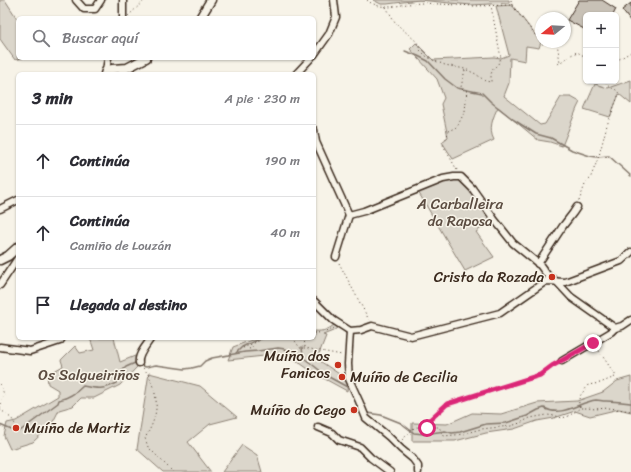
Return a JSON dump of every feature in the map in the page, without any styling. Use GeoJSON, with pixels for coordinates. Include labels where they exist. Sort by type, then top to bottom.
{"type":"FeatureCollection","features":[{"type":"Feature","properties":{"kind":"street"},"geometry":{"type":"LineString","coordinates":[[76,0],[84,9],[95,9],[101,0]]}},
{"type":"Feature","properties":{"kind":"street"},"geometry":{"type":"LineString","coordinates":[[123,0],[123,16]]}},
{"type":"Feature","properties":{"kind":"street"},"geometry":{"type":"LineString","coordinates":[[201,16],[211,0]]}},
{"type":"Feature","properties":{"kind":"street"},"geometry":{"type":"LineString","coordinates":[[316,52],[329,34],[336,17],[334,0]]}},
{"type":"Feature","properties":{"kind":"street"},"geometry":{"type":"LineString","coordinates":[[105,72],[108,60]]}},
{"type":"Feature","properties":{"kind":"street"},"geometry":{"type":"LineString","coordinates":[[105,72],[112,69],[124,71],[142,60]]}},
{"type":"Feature","properties":{"kind":"street"},"geometry":{"type":"LineString","coordinates":[[298,72],[309,60]]}},
{"type":"Feature","properties":{"kind":"street"},"geometry":{"type":"LineString","coordinates":[[316,142],[349,214],[336,257]]}},
{"type":"Feature","properties":{"kind":"street"},"geometry":{"type":"LineString","coordinates":[[349,214],[364,211],[443,178],[461,177],[472,188],[512,243],[538,264],[548,276],[557,282],[571,297],[615,328]]}},
{"type":"Feature","properties":{"kind":"street"},"geometry":{"type":"LineString","coordinates":[[0,209],[16,201]]}},
{"type":"Feature","properties":{"kind":"street"},"geometry":{"type":"LineString","coordinates":[[538,264],[577,207]]}},
{"type":"Feature","properties":{"kind":"street"},"geometry":{"type":"LineString","coordinates":[[0,260],[8,256],[16,249]]}},
{"type":"Feature","properties":{"kind":"street"},"geometry":{"type":"LineString","coordinates":[[316,303],[333,320],[350,331],[361,330],[372,326],[411,336],[500,313],[546,281],[565,282],[621,261],[631,252]]}},
{"type":"Feature","properties":{"kind":"street"},"geometry":{"type":"LineString","coordinates":[[0,285],[16,261]]}},
{"type":"Feature","properties":{"kind":"street"},"geometry":{"type":"LineString","coordinates":[[562,361],[611,332],[615,328],[622,326],[631,320]]}},
{"type":"Feature","properties":{"kind":"street"},"geometry":{"type":"LineString","coordinates":[[350,331],[348,357],[349,379],[366,418],[413,459],[418,466],[418,472]]}},
{"type":"Feature","properties":{"kind":"street"},"geometry":{"type":"LineString","coordinates":[[0,347],[30,351],[61,340]]}},
{"type":"Feature","properties":{"kind":"street"},"geometry":{"type":"LineString","coordinates":[[140,365],[138,360],[140,354],[150,340]]}},
{"type":"Feature","properties":{"kind":"street"},"geometry":{"type":"LineString","coordinates":[[318,427],[332,432],[339,440],[360,447],[371,458],[390,472]]}},
{"type":"Feature","properties":{"kind":"path"},"geometry":{"type":"LineString","coordinates":[[128,16],[145,0]]}},
{"type":"Feature","properties":{"kind":"path"},"geometry":{"type":"LineString","coordinates":[[367,0],[380,6],[390,7],[422,3],[474,6],[512,6]]}},
{"type":"Feature","properties":{"kind":"path"},"geometry":{"type":"LineString","coordinates":[[510,0],[512,6],[542,44],[557,42],[560,62]]}},
{"type":"Feature","properties":{"kind":"path"},"geometry":{"type":"LineString","coordinates":[[386,6],[395,22],[417,42],[420,50],[426,56],[445,65],[465,69],[476,74],[485,81],[491,82],[491,74],[493,69],[501,58],[491,6]]}},
{"type":"Feature","properties":{"kind":"path"},"geometry":{"type":"LineString","coordinates":[[555,66],[577,52],[583,55]]}},
{"type":"Feature","properties":{"kind":"path"},"geometry":{"type":"LineString","coordinates":[[619,60],[631,52]]}},
{"type":"Feature","properties":{"kind":"path"},"geometry":{"type":"LineString","coordinates":[[461,177],[443,146],[443,142],[447,137],[448,131],[457,127],[465,111],[468,91],[463,90],[461,87],[465,69]]}},
{"type":"Feature","properties":{"kind":"path"},"geometry":{"type":"LineString","coordinates":[[577,207],[586,182],[590,179],[598,157],[618,94],[618,90],[609,87],[607,84]]}},
{"type":"Feature","properties":{"kind":"path"},"geometry":{"type":"LineString","coordinates":[[336,257],[372,326]]}},
{"type":"Feature","properties":{"kind":"path"},"geometry":{"type":"LineString","coordinates":[[316,333],[332,330],[339,324]]}},
{"type":"Feature","properties":{"kind":"path"},"geometry":{"type":"LineString","coordinates":[[243,348],[261,340]]}},
{"type":"Feature","properties":{"kind":"path"},"geometry":{"type":"LineString","coordinates":[[294,340],[300,348],[348,357]]}},
{"type":"Feature","properties":{"kind":"path"},"geometry":{"type":"LineString","coordinates":[[304,340],[305,348]]}},
{"type":"Feature","properties":{"kind":"path"},"geometry":{"type":"LineString","coordinates":[[580,408],[578,404],[579,396],[584,392],[588,385],[600,383],[616,376],[593,343]]}},
{"type":"Feature","properties":{"kind":"path"},"geometry":{"type":"LineString","coordinates":[[249,349],[252,348],[252,344]]}},
{"type":"Feature","properties":{"kind":"path"},"geometry":{"type":"LineString","coordinates":[[422,427],[447,404],[540,375],[562,361]]}},
{"type":"Feature","properties":{"kind":"path"},"geometry":{"type":"LineString","coordinates":[[140,365],[149,373],[156,392],[157,409],[151,428],[145,438],[148,447],[173,472]]}},
{"type":"Feature","properties":{"kind":"path"},"geometry":{"type":"LineString","coordinates":[[0,384],[4,394],[0,408],[12,419],[16,426]]}},
{"type":"Feature","properties":{"kind":"path"},"geometry":{"type":"LineString","coordinates":[[397,445],[416,426],[440,428],[444,435],[464,434],[473,430],[511,426],[530,418],[547,415],[562,418],[569,416],[580,408],[609,408],[631,411]]}},
{"type":"Feature","properties":{"kind":"green space"},"geometry":{"type":"Polygon","coordinates":[[[0,0],[5,0],[16,17],[16,60],[0,39],[0,0]]]}},
{"type":"Feature","properties":{"kind":"green space"},"geometry":{"type":"Polygon","coordinates":[[[373,0],[419,0],[381,4],[373,0]]]}},
{"type":"Feature","properties":{"kind":"green space"},"geometry":{"type":"Polygon","coordinates":[[[419,0],[509,0],[509,3],[471,5],[419,0]]]}},
{"type":"Feature","properties":{"kind":"green space"},"geometry":{"type":"Polygon","coordinates":[[[512,5],[535,34],[535,47],[526,46],[525,61],[510,58],[509,83],[504,96],[540,125],[545,124],[561,97],[571,97],[580,102],[562,146],[538,140],[498,107],[491,127],[494,140],[453,159],[442,142],[448,137],[441,104],[444,98],[437,79],[410,49],[416,43],[433,60],[494,57],[501,58],[509,55],[496,6],[512,5]]]}},
{"type":"Feature","properties":{"kind":"green space"},"geometry":{"type":"Polygon","coordinates":[[[631,80],[631,104],[619,94],[610,117],[584,109],[595,84],[608,88],[631,80]]]}},
{"type":"Feature","properties":{"kind":"green space","name":"A Carballeira da Raposa"},"geometry":{"type":"Polygon","coordinates":[[[461,177],[494,219],[476,232],[494,257],[465,271],[417,190],[461,177]]]}},
{"type":"Feature","properties":{"kind":"green space"},"geometry":{"type":"Polygon","coordinates":[[[337,322],[341,325],[333,331],[323,335],[326,336],[317,359],[348,380],[347,391],[314,373],[294,359],[264,356],[228,360],[233,347],[252,340],[316,340],[316,331],[327,330],[337,322]]]}},
{"type":"Feature","properties":{"kind":"green space","name":"Os Salgueiriños"},"geometry":{"type":"Polygon","coordinates":[[[91,340],[114,340],[120,362],[135,356],[137,367],[120,385],[94,398],[81,398],[73,406],[59,410],[52,424],[33,442],[10,449],[4,436],[7,423],[16,421],[58,396],[58,390],[48,384],[47,375],[63,366],[61,360],[75,346],[80,353],[94,350],[91,340]]]}},
{"type":"Feature","properties":{"kind":"green space"},"geometry":{"type":"Polygon","coordinates":[[[149,373],[200,386],[237,417],[210,424],[188,442],[211,472],[163,472],[137,449],[149,373]]]}},
{"type":"Feature","properties":{"kind":"green space"},"geometry":{"type":"Polygon","coordinates":[[[631,377],[631,412],[619,409],[590,416],[575,411],[514,429],[486,433],[455,441],[412,441],[412,423],[447,424],[472,413],[501,414],[537,403],[577,401],[603,392],[617,381],[631,377]]]}},
{"type":"Feature","properties":{"kind":"green space"},"geometry":{"type":"Polygon","coordinates":[[[242,445],[257,455],[262,472],[222,472],[242,445]]]}},
{"type":"Feature","properties":{"kind":"building"},"geometry":{"type":"Polygon","coordinates":[[[579,0],[602,0],[616,9],[614,12],[583,12],[583,28],[571,22],[571,13],[579,0]]]}},
{"type":"Feature","properties":{"kind":"building"},"geometry":{"type":"Polygon","coordinates":[[[631,3],[631,22],[622,10],[631,3]]]}},
{"type":"Feature","properties":{"kind":"waterway"},"geometry":{"type":"LineString","coordinates":[[405,51],[428,61],[445,79],[457,88],[482,93],[514,120],[536,134],[551,138],[572,150],[590,156],[609,156],[631,176]]}},
{"type":"Feature","properties":{"kind":"waterway"},"geometry":{"type":"LineString","coordinates":[[236,353],[242,347],[257,340]]}},
{"type":"Feature","properties":{"kind":"waterway"},"geometry":{"type":"LineString","coordinates":[[302,347],[303,357]]}},
{"type":"Feature","properties":{"kind":"waterway"},"geometry":{"type":"LineString","coordinates":[[140,365],[146,367],[156,365],[185,369],[200,366],[205,361],[212,358],[245,352],[278,348],[285,349],[300,355],[327,376],[349,388],[356,403]]}},
{"type":"Feature","properties":{"kind":"waterway"},"geometry":{"type":"LineString","coordinates":[[0,425],[14,431],[20,431],[58,403],[59,400],[66,398],[83,386],[100,388],[108,387],[117,383],[117,376],[126,367],[136,363]]}},
{"type":"Feature","properties":{"kind":"waterway"},"geometry":{"type":"LineString","coordinates":[[367,413],[381,415],[401,423],[414,433],[424,434],[445,431],[452,433],[486,424],[506,423],[544,408],[551,411],[564,410],[596,400],[631,403]]}},
{"type":"Feature","properties":{"kind":"place","name":"Cristo da Rozada"},"geometry":{"type":"Point","coordinates":[552,277]}},
{"type":"Feature","properties":{"kind":"place","name":"Muíño dos Fanicos"},"geometry":{"type":"Point","coordinates":[338,365]}},
{"type":"Feature","properties":{"kind":"place","name":"Muíño de Cecilia"},"geometry":{"type":"Point","coordinates":[342,377]}},
{"type":"Feature","properties":{"kind":"place","name":"Muíño do Cego"},"geometry":{"type":"Point","coordinates":[354,410]}},
{"type":"Feature","properties":{"kind":"place","name":"Muíño de Martiz"},"geometry":{"type":"Point","coordinates":[16,428]}},
{"type":"Feature","properties":{"kind":"route"},"geometry":{"type":"LineString","coordinates":[[427,428],[422,427],[447,404],[540,375],[552,366],[593,343]]}}]}
